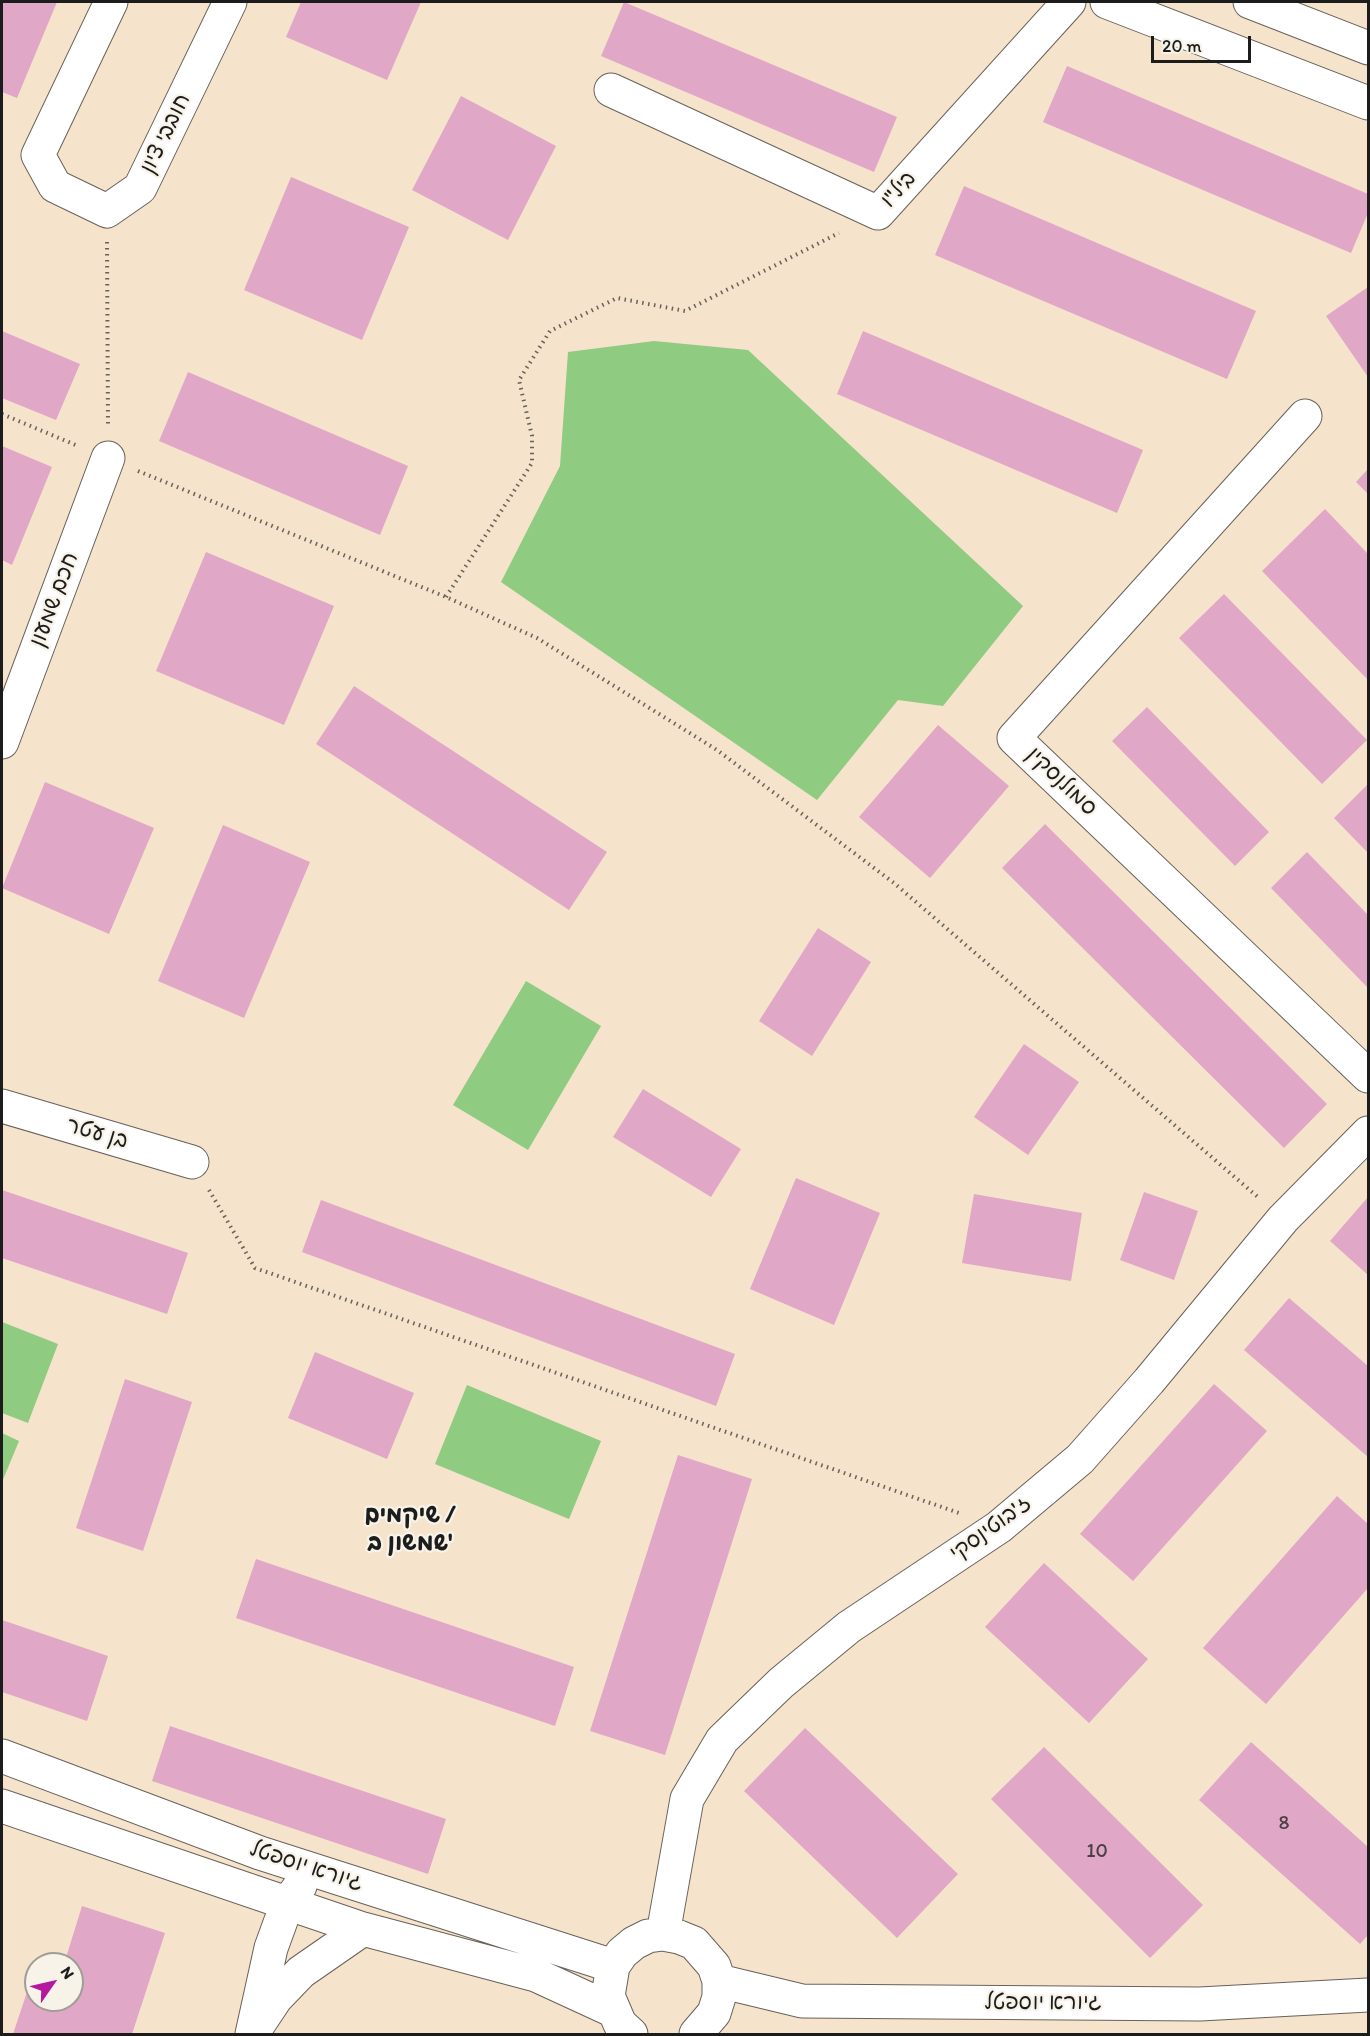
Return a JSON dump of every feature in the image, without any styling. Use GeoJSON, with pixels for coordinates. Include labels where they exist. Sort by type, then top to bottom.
{"type":"FeatureCollection","features":[{"type":"Feature","properties":{"kind":"street"},"geometry":{"type":"LineString","coordinates":[[107,211],[55,186],[38,155],[111,2]]}},
{"type":"Feature","properties":{"kind":"street","name":"חובבי ציון"},"geometry":{"type":"LineString","coordinates":[[107,211],[140,188],[230,2]]}},
{"type":"Feature","properties":{"kind":"street","name":"ביל\"ו"},"geometry":{"type":"LineString","coordinates":[[611,90],[878,213],[1069,2]]}},
{"type":"Feature","properties":{"kind":"street"},"geometry":{"type":"LineString","coordinates":[[1107,2],[1368,103]]}},
{"type":"Feature","properties":{"kind":"street"},"geometry":{"type":"LineString","coordinates":[[1250,2],[1368,48]]}},
{"type":"Feature","properties":{"kind":"street","name":"סמולנסקין"},"geometry":{"type":"LineString","coordinates":[[1305,416],[1014,738],[1368,1076]]}},
{"type":"Feature","properties":{"kind":"street","name":"חכם שמעון"},"geometry":{"type":"LineString","coordinates":[[2,742],[108,458]]}},
{"type":"Feature","properties":{"kind":"street","name":"בן עטר"},"geometry":{"type":"LineString","coordinates":[[2,1106],[192,1162]]}},
{"type":"Feature","properties":{"kind":"street","name":"ז'בוטינסקי"},"geometry":{"type":"LineString","coordinates":[[663,1934],[687,1799],[722,1740],[781,1683],[849,1627],[999,1527],[1080,1459],[1149,1381],[1283,1219],[1368,1133]]}},
{"type":"Feature","properties":{"kind":"street","name":"גיורא יוספטל"},"geometry":{"type":"LineString","coordinates":[[2,1756],[260,1853],[613,1966]]}},
{"type":"Feature","properties":{"kind":"street","name":"גיורא יוספטל"},"geometry":{"type":"LineString","coordinates":[[2,1806],[363,1929],[536,1975],[621,2022]]}},
{"type":"Feature","properties":{"kind":"street"},"geometry":{"type":"LineString","coordinates":[[253,2033],[271,1948],[287,1904],[300,1886],[316,1871]]}},
{"type":"Feature","properties":{"kind":"street"},"geometry":{"type":"LineString","coordinates":[[253,2033],[276,1998],[301,1972],[363,1929]]}},
{"type":"Feature","properties":{"kind":"street"},"geometry":{"type":"LineString","coordinates":[[621,2022],[608,1996],[613,1966],[622,1953],[634,1943],[648,1936],[663,1934],[694,1943],[714,1966],[719,1982],[719,1997],[714,2013],[696,2034]]}},
{"type":"Feature","properties":{"kind":"street","name":"גיורא יוספטל"},"geometry":{"type":"LineString","coordinates":[[719,1982],[802,2001],[1200,2004],[1368,1995]]}},
{"type":"Feature","properties":{"kind":"path"},"geometry":{"type":"LineString","coordinates":[[107,211],[108,458]]}},
{"type":"Feature","properties":{"kind":"path"},"geometry":{"type":"LineString","coordinates":[[446,597],[532,463],[532,435],[519,380],[550,331],[617,298],[685,311],[878,213]]}},
{"type":"Feature","properties":{"kind":"path"},"geometry":{"type":"LineString","coordinates":[[2,414],[223,508],[446,597],[537,638],[726,757],[894,883],[1283,1219]]}},
{"type":"Feature","properties":{"kind":"path"},"geometry":{"type":"LineString","coordinates":[[192,1162],[255,1268],[999,1527]]}},
{"type":"Feature","properties":{"kind":"green space"},"geometry":{"type":"Polygon","coordinates":[[[654,341],[748,350],[1023,606],[943,706],[898,700],[817,800],[501,582],[560,466],[568,352],[654,341]]]}},
{"type":"Feature","properties":{"kind":"green space"},"geometry":{"type":"Polygon","coordinates":[[[526,981],[601,1026],[528,1150],[453,1105],[526,981]]]}},
{"type":"Feature","properties":{"kind":"green space"},"geometry":{"type":"Polygon","coordinates":[[[2,1322],[58,1344],[28,1423],[2,1413],[2,1322]]]}},
{"type":"Feature","properties":{"kind":"green space"},"geometry":{"type":"Polygon","coordinates":[[[467,1385],[601,1441],[569,1519],[435,1464],[467,1385]]]}},
{"type":"Feature","properties":{"kind":"green space"},"geometry":{"type":"Polygon","coordinates":[[[2,1433],[19,1441],[2,1482],[2,1433]]]}},
{"type":"Feature","properties":{"kind":"building"},"geometry":{"type":"Polygon","coordinates":[[[2,2],[57,2],[17,98],[2,92],[2,2]]]}},
{"type":"Feature","properties":{"kind":"building"},"geometry":{"type":"Polygon","coordinates":[[[301,2],[421,2],[387,80],[286,37],[301,2]]]}},
{"type":"Feature","properties":{"kind":"building"},"geometry":{"type":"Polygon","coordinates":[[[624,2],[897,117],[874,172],[601,56],[624,2]]]}},
{"type":"Feature","properties":{"kind":"building"},"geometry":{"type":"Polygon","coordinates":[[[1067,66],[1368,194],[1368,213],[1351,253],[1043,122],[1067,66]]]}},
{"type":"Feature","properties":{"kind":"building"},"geometry":{"type":"Polygon","coordinates":[[[461,96],[556,146],[508,240],[412,190],[461,96]]]}},
{"type":"Feature","properties":{"kind":"building"},"geometry":{"type":"Polygon","coordinates":[[[291,177],[409,227],[362,340],[244,290],[291,177]]]}},
{"type":"Feature","properties":{"kind":"building"},"geometry":{"type":"Polygon","coordinates":[[[964,186],[1256,311],[1227,379],[935,255],[964,186]]]}},
{"type":"Feature","properties":{"kind":"building"},"geometry":{"type":"Polygon","coordinates":[[[1368,287],[1368,377],[1326,316],[1368,287]]]}},
{"type":"Feature","properties":{"kind":"building"},"geometry":{"type":"Polygon","coordinates":[[[2,331],[80,364],[56,420],[2,398],[2,331]]]}},
{"type":"Feature","properties":{"kind":"building"},"geometry":{"type":"Polygon","coordinates":[[[863,331],[1143,450],[1117,513],[837,394],[863,331]]]}},
{"type":"Feature","properties":{"kind":"building"},"geometry":{"type":"Polygon","coordinates":[[[188,372],[408,466],[380,535],[159,441],[188,372]]]}},
{"type":"Feature","properties":{"kind":"building"},"geometry":{"type":"Polygon","coordinates":[[[2,446],[52,467],[12,565],[2,560],[2,446]]]}},
{"type":"Feature","properties":{"kind":"building"},"geometry":{"type":"Polygon","coordinates":[[[1368,469],[1368,494],[1356,482],[1368,469]]]}},
{"type":"Feature","properties":{"kind":"building"},"geometry":{"type":"Polygon","coordinates":[[[1325,509],[1368,554],[1368,680],[1262,571],[1325,509]]]}},
{"type":"Feature","properties":{"kind":"building"},"geometry":{"type":"Polygon","coordinates":[[[206,552],[334,606],[284,725],[156,671],[206,552]]]}},
{"type":"Feature","properties":{"kind":"building"},"geometry":{"type":"Polygon","coordinates":[[[1224,594],[1367,740],[1322,784],[1179,638],[1224,594]]]}},
{"type":"Feature","properties":{"kind":"building"},"geometry":{"type":"Polygon","coordinates":[[[354,686],[607,852],[569,910],[316,744],[354,686]]]}},
{"type":"Feature","properties":{"kind":"building"},"geometry":{"type":"Polygon","coordinates":[[[1147,707],[1269,832],[1235,866],[1112,741],[1147,707]]]}},
{"type":"Feature","properties":{"kind":"building"},"geometry":{"type":"Polygon","coordinates":[[[938,725],[1009,786],[930,878],[859,817],[938,725]]]}},
{"type":"Feature","properties":{"kind":"building"},"geometry":{"type":"Polygon","coordinates":[[[45,782],[154,828],[109,934],[2,888],[45,782]]]}},
{"type":"Feature","properties":{"kind":"building"},"geometry":{"type":"Polygon","coordinates":[[[1368,784],[1368,853],[1334,818],[1368,784]]]}},
{"type":"Feature","properties":{"kind":"building"},"geometry":{"type":"Polygon","coordinates":[[[1045,824],[1327,1104],[1284,1148],[1002,868],[1045,824]]]}},
{"type":"Feature","properties":{"kind":"building"},"geometry":{"type":"Polygon","coordinates":[[[223,825],[310,862],[244,1018],[158,981],[223,825]]]}},
{"type":"Feature","properties":{"kind":"building"},"geometry":{"type":"Polygon","coordinates":[[[1307,852],[1368,915],[1368,988],[1271,888],[1307,852]]]}},
{"type":"Feature","properties":{"kind":"building"},"geometry":{"type":"Polygon","coordinates":[[[818,928],[871,962],[812,1056],[759,1021],[818,928]]]}},
{"type":"Feature","properties":{"kind":"building"},"geometry":{"type":"Polygon","coordinates":[[[1024,1044],[1079,1082],[1028,1155],[974,1117],[1024,1044]]]}},
{"type":"Feature","properties":{"kind":"building"},"geometry":{"type":"Polygon","coordinates":[[[643,1089],[741,1149],[711,1197],[613,1137],[643,1089]]]}},
{"type":"Feature","properties":{"kind":"building"},"geometry":{"type":"Polygon","coordinates":[[[796,1178],[880,1213],[834,1325],[750,1289],[796,1178]]]}},
{"type":"Feature","properties":{"kind":"building"},"geometry":{"type":"Polygon","coordinates":[[[2,1190],[188,1253],[167,1314],[2,1258],[2,1190]]]}},
{"type":"Feature","properties":{"kind":"building"},"geometry":{"type":"Polygon","coordinates":[[[1144,1192],[1198,1211],[1174,1280],[1120,1260],[1144,1192]]]}},
{"type":"Feature","properties":{"kind":"building"},"geometry":{"type":"Polygon","coordinates":[[[974,1194],[1082,1213],[1071,1281],[962,1263],[974,1194]]]}},
{"type":"Feature","properties":{"kind":"building"},"geometry":{"type":"Polygon","coordinates":[[[1368,1197],[1368,1275],[1330,1241],[1368,1197]]]}},
{"type":"Feature","properties":{"kind":"building"},"geometry":{"type":"Polygon","coordinates":[[[321,1200],[735,1354],[716,1406],[302,1252],[321,1200]]]}},
{"type":"Feature","properties":{"kind":"building"},"geometry":{"type":"Polygon","coordinates":[[[1289,1298],[1368,1366],[1368,1457],[1244,1350],[1289,1298]]]}},
{"type":"Feature","properties":{"kind":"building"},"geometry":{"type":"Polygon","coordinates":[[[315,1352],[414,1393],[387,1459],[288,1418],[315,1352]]]}},
{"type":"Feature","properties":{"kind":"building"},"geometry":{"type":"Polygon","coordinates":[[[125,1379],[192,1402],[143,1551],[76,1528],[125,1379]]]}},
{"type":"Feature","properties":{"kind":"building"},"geometry":{"type":"Polygon","coordinates":[[[1214,1384],[1267,1431],[1133,1581],[1080,1534],[1214,1384]]]}},
{"type":"Feature","properties":{"kind":"building"},"geometry":{"type":"Polygon","coordinates":[[[678,1455],[752,1479],[665,1755],[590,1731],[678,1455]]]}},
{"type":"Feature","properties":{"kind":"building"},"geometry":{"type":"Polygon","coordinates":[[[1337,1496],[1368,1524],[1368,1588],[1266,1704],[1203,1648],[1337,1496]]]}},
{"type":"Feature","properties":{"kind":"building"},"geometry":{"type":"Polygon","coordinates":[[[256,1559],[574,1667],[555,1726],[236,1618],[256,1559]]]}},
{"type":"Feature","properties":{"kind":"building"},"geometry":{"type":"Polygon","coordinates":[[[1044,1563],[1148,1659],[1089,1723],[985,1627],[1044,1563]]]}},
{"type":"Feature","properties":{"kind":"building"},"geometry":{"type":"Polygon","coordinates":[[[2,1620],[108,1656],[87,1721],[2,1692],[2,1620]]]}},
{"type":"Feature","properties":{"kind":"building"},"geometry":{"type":"Polygon","coordinates":[[[170,1726],[446,1819],[428,1874],[152,1781],[170,1726]]]}},
{"type":"Feature","properties":{"kind":"building"},"geometry":{"type":"Polygon","coordinates":[[[805,1728],[958,1874],[897,1938],[744,1791],[805,1728]]]}},
{"type":"Feature","properties":{"kind":"building"},"geometry":{"type":"Polygon","coordinates":[[[1251,1742],[1368,1847],[1368,1935],[1360,1944],[1199,1800],[1251,1742]]]}},
{"type":"Feature","properties":{"kind":"building"},"geometry":{"type":"Polygon","coordinates":[[[1044,1747],[1203,1905],[1150,1958],[991,1799],[1044,1747]]]}},
{"type":"Feature","properties":{"kind":"building"},"geometry":{"type":"Polygon","coordinates":[[[82,1906],[165,1933],[132,2034],[13,2034],[24,2001],[24,2012],[84,2012],[84,1952],[68,1952],[82,1906]]]}},
{"type":"Feature","properties":{"kind":"district","name":"שיקמים / שמשון ב'"},"geometry":{"type":"Point","coordinates":[410,1530]}}]}
